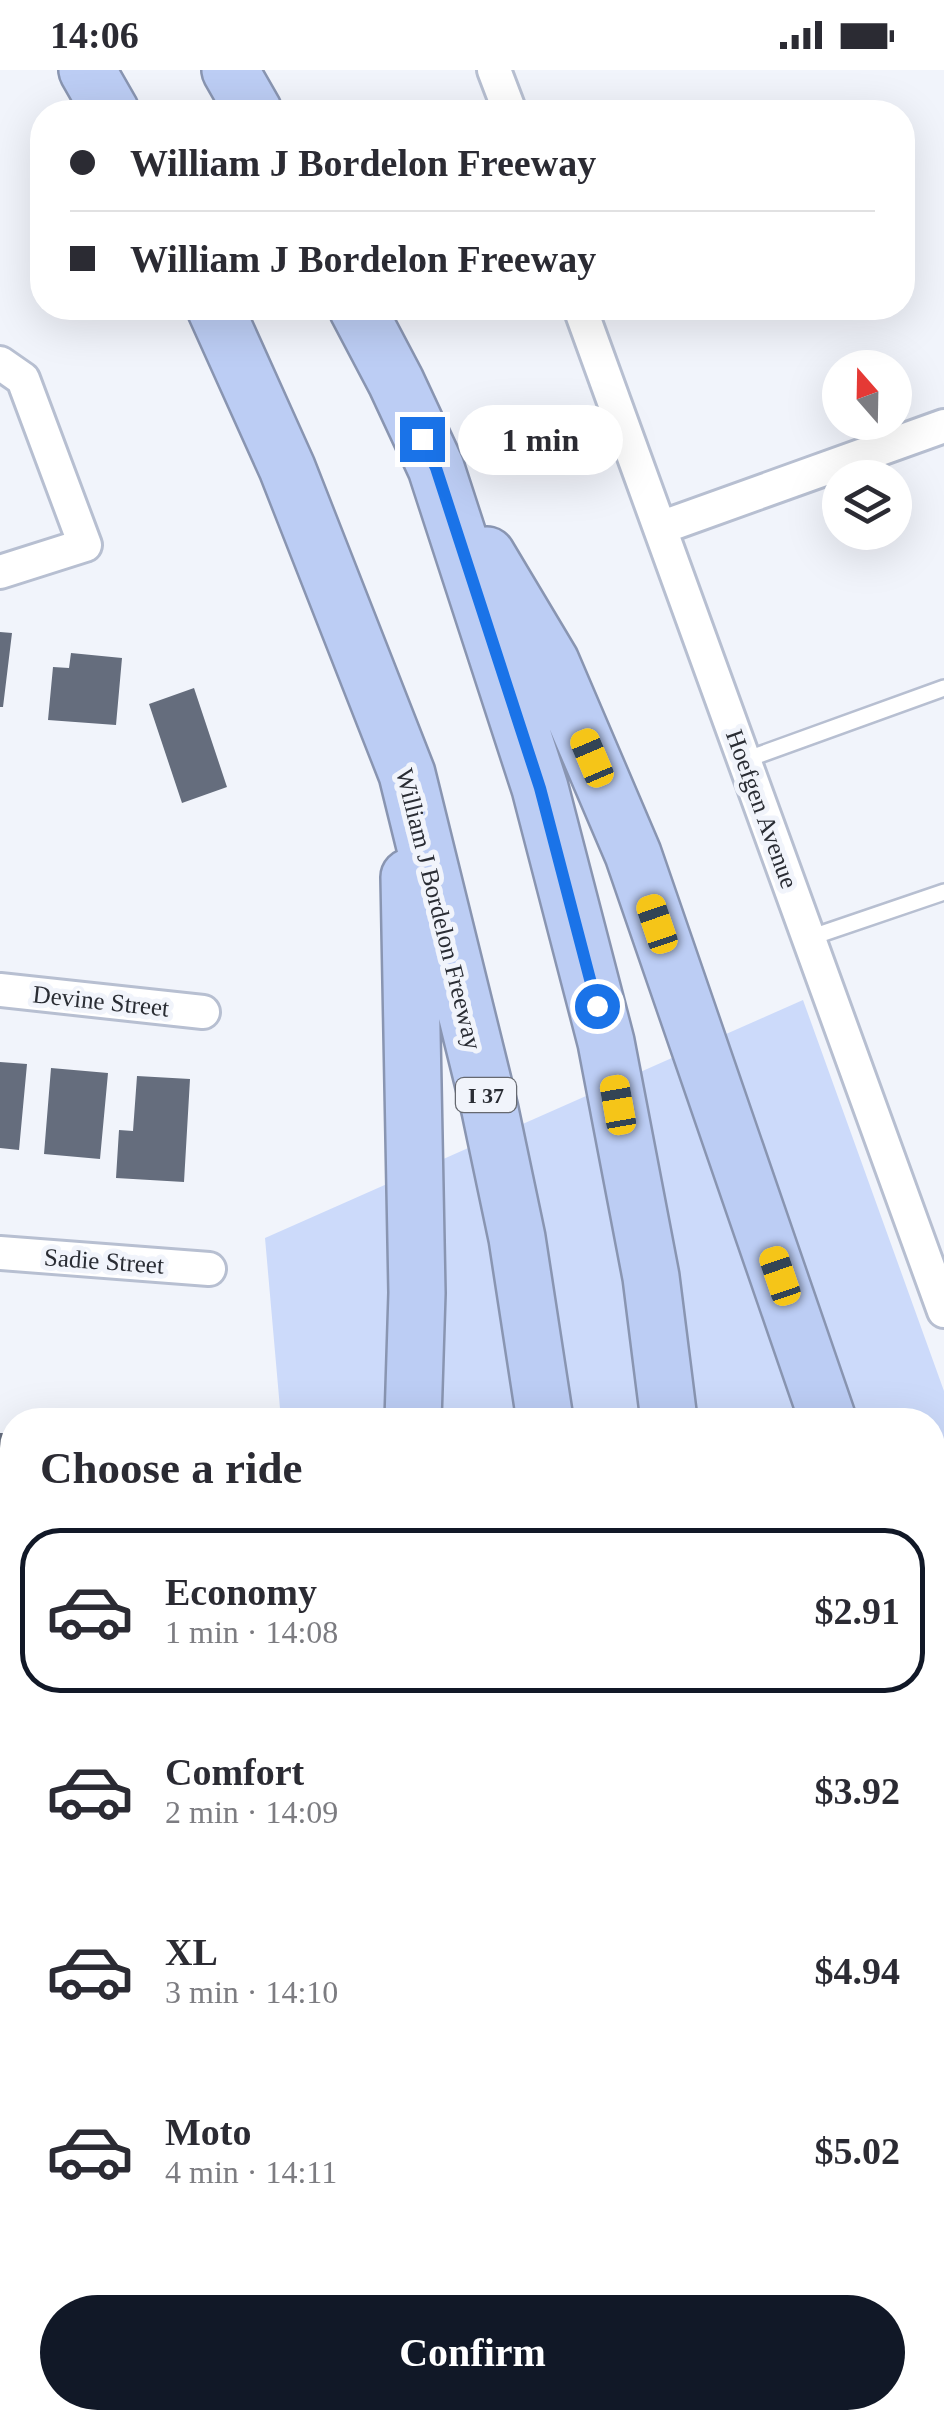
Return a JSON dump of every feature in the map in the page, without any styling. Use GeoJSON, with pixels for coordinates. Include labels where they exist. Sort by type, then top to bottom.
{"type":"FeatureCollection","features":[{"type":"Feature","properties":{"kind":"highway"},"geometry":{"type":"LineString","coordinates":[[87,70],[104,100]]}},
{"type":"Feature","properties":{"kind":"highway"},"geometry":{"type":"LineString","coordinates":[[230,70],[247,100]]}},
{"type":"Feature","properties":{"kind":"highway","name":"William J Bordelon Freeway"},"geometry":{"type":"LineString","coordinates":[[220,320],[287,468],[407,774],[518,1238],[543,1408]]}},
{"type":"Feature","properties":{"kind":"highway"},"geometry":{"type":"LineString","coordinates":[[362,320],[436,468],[552,662],[633,854],[824,1408]]}},
{"type":"Feature","properties":{"kind":"highway"},"geometry":{"type":"LineString","coordinates":[[436,468],[540,788],[606,1042],[651,1276],[668,1408]]}},
{"type":"Feature","properties":{"kind":"highway"},"geometry":{"type":"LineString","coordinates":[[407,774],[417,1293],[413,1408]]}},
{"type":"Feature","properties":{"kind":"street"},"geometry":{"type":"LineString","coordinates":[[494,70],[505,100]]}},
{"type":"Feature","properties":{"kind":"street","name":"Hoefgen Avenue"},"geometry":{"type":"LineString","coordinates":[[584,320],[940,1289]]}},
{"type":"Feature","properties":{"kind":"street"},"geometry":{"type":"LineString","coordinates":[[0,363],[23,379],[85,545],[0,572]]}},
{"type":"Feature","properties":{"kind":"street"},"geometry":{"type":"LineString","coordinates":[[660,528],[944,426]]}},
{"type":"Feature","properties":{"kind":"street","name":"Devine Street"},"geometry":{"type":"LineString","coordinates":[[0,990],[202,1012]]}},
{"type":"Feature","properties":{"kind":"street","name":"Sadie Street"},"geometry":{"type":"LineString","coordinates":[[0,1254],[209,1269]]}},
{"type":"Feature","properties":{"kind":"lane"},"geometry":{"type":"LineString","coordinates":[[745,760],[944,688]]}},
{"type":"Feature","properties":{"kind":"lane"},"geometry":{"type":"LineString","coordinates":[[809,938],[944,892]]}},
{"type":"Feature","properties":{"kind":"shaded area"},"geometry":{"type":"Polygon","coordinates":[[[803,1000],[944,1391],[944,1408],[280,1408],[265,1238],[803,1000]]]}},
{"type":"Feature","properties":{"kind":"building"},"geometry":{"type":"Polygon","coordinates":[[[0,632],[12,633],[3,707],[0,707],[0,632]]]}},
{"type":"Feature","properties":{"kind":"building"},"geometry":{"type":"Polygon","coordinates":[[[71,653],[122,658],[116,725],[48,720],[53,667],[69,668],[71,653]]]}},
{"type":"Feature","properties":{"kind":"building"},"geometry":{"type":"Polygon","coordinates":[[[194,688],[227,787],[182,803],[149,704],[194,688]]]}},
{"type":"Feature","properties":{"kind":"building"},"geometry":{"type":"Polygon","coordinates":[[[0,1062],[27,1064],[19,1150],[0,1148],[0,1062]]]}},
{"type":"Feature","properties":{"kind":"building"},"geometry":{"type":"Polygon","coordinates":[[[51,1068],[108,1073],[100,1159],[44,1154],[51,1068]]]}},
{"type":"Feature","properties":{"kind":"building"},"geometry":{"type":"Polygon","coordinates":[[[137,1076],[190,1079],[184,1182],[116,1178],[119,1130],[133,1131],[137,1076]]]}},
{"type":"Feature","properties":{"kind":"route"},"geometry":{"type":"LineString","coordinates":[[422,439],[436,468],[540,788],[597,1006]]}}]}
